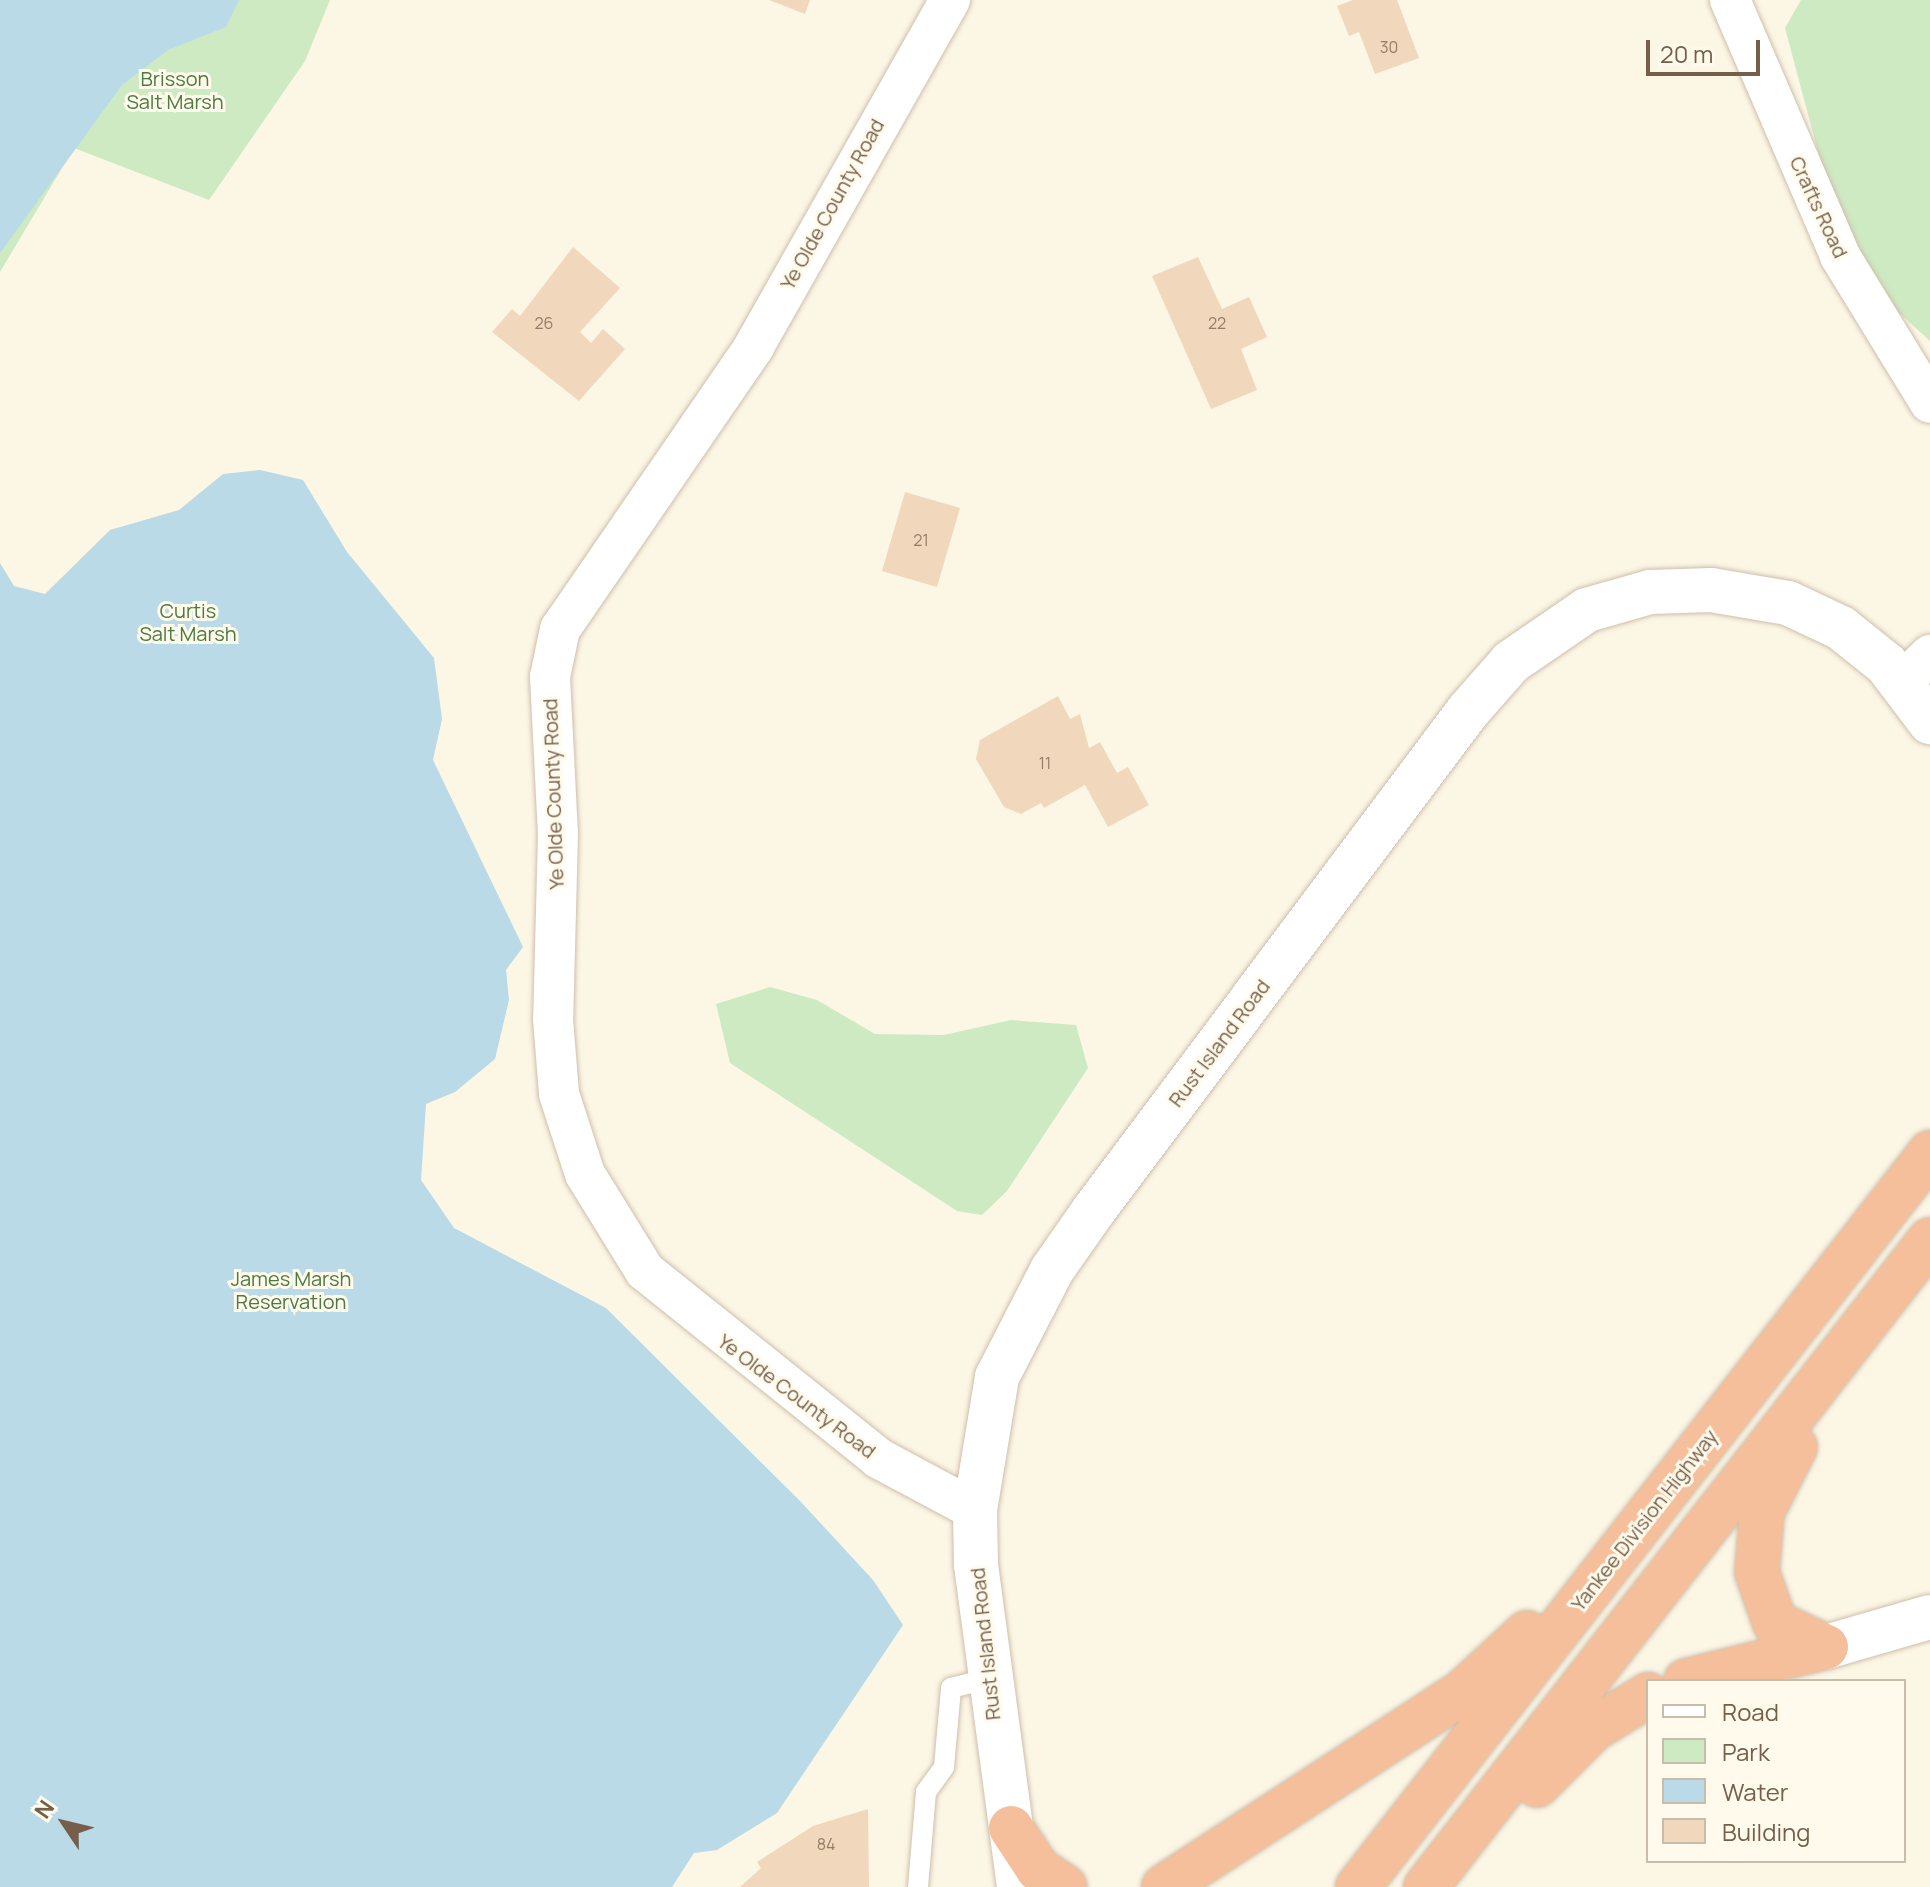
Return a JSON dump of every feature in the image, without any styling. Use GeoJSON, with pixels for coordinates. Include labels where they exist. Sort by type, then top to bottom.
{"type":"FeatureCollection","features":[{"type":"Feature","properties":{"kind":"highway","name":"Yankee Division Highway"},"geometry":{"type":"LineString","coordinates":[[1358,1887],[1930,1153]]}},
{"type":"Feature","properties":{"kind":"highway"},"geometry":{"type":"LineString","coordinates":[[1426,1887],[1930,1240]]}},
{"type":"Feature","properties":{"kind":"highway"},"geometry":{"type":"LineString","coordinates":[[1826,1647],[1794,1638],[1767,1609],[1755,1548],[1762,1512],[1807,1428],[1930,1254]]}},
{"type":"Feature","properties":{"kind":"highway"},"geometry":{"type":"LineString","coordinates":[[1164,1887],[1490,1670],[1810,1308]]}},
{"type":"Feature","properties":{"kind":"highway"},"geometry":{"type":"LineString","coordinates":[[1694,1679],[1826,1647]]}},
{"type":"Feature","properties":{"kind":"highway"},"geometry":{"type":"LineString","coordinates":[[1449,1887],[1559,1758],[1646,1696]]}},
{"type":"Feature","properties":{"kind":"highway"},"geometry":{"type":"LineString","coordinates":[[1011,1828],[1038,1869],[1065,1887]]}},
{"type":"Feature","properties":{"kind":"street","name":"Ye Olde County Road"},"geometry":{"type":"LineString","coordinates":[[950,0],[754,347],[560,629],[550,677],[558,834],[553,1019],[559,1094],[585,1174],[645,1271],[878,1458],[975,1510]]}},
{"type":"Feature","properties":{"kind":"street","name":"Crafts Road"},"geometry":{"type":"LineString","coordinates":[[1730,0],[1840,256],[1930,403]]}},
{"type":"Feature","properties":{"kind":"street","name":"Rust Island Road"},"geometry":{"type":"LineString","coordinates":[[1019,1887],[988,1679],[975,1510],[997,1377],[1052,1270],[1421,772],[1511,662],[1587,610],[1650,592],[1711,590],[1818,615],[1863,643],[1916,668]]}},
{"type":"Feature","properties":{"kind":"street"},"geometry":{"type":"LineString","coordinates":[[1916,668],[1930,722]]}},
{"type":"Feature","properties":{"kind":"street"},"geometry":{"type":"LineString","coordinates":[[1826,1647],[1930,1617]]}},
{"type":"Feature","properties":{"kind":"lane"},"geometry":{"type":"LineString","coordinates":[[918,1887],[926,1792],[944,1767],[951,1688],[988,1679]]}},
{"type":"Feature","properties":{"kind":"green space","name":"Brisson Salt Marsh"},"geometry":{"type":"Polygon","coordinates":[[[0,0],[330,0],[305,61],[209,200],[74,148],[0,272],[0,0]]]}},
{"type":"Feature","properties":{"kind":"green space"},"geometry":{"type":"Polygon","coordinates":[[[1801,0],[1930,0],[1930,341],[1895,309],[1845,228],[1825,178],[1785,28],[1801,0]]]}},
{"type":"Feature","properties":{"kind":"green space"},"geometry":{"type":"Polygon","coordinates":[[[770,987],[817,1000],[875,1034],[944,1035],[1011,1020],[1076,1025],[1088,1068],[1007,1191],[982,1215],[957,1211],[730,1063],[716,1004],[770,987]]]}},
{"type":"Feature","properties":{"kind":"water"},"geometry":{"type":"Polygon","coordinates":[[[0,0],[239,0],[226,27],[168,50],[122,85],[0,253],[0,0]]]}},
{"type":"Feature","properties":{"kind":"water"},"geometry":{"type":"Polygon","coordinates":[[[260,470],[303,480],[347,552],[434,658],[442,719],[433,760],[523,947],[506,970],[509,1000],[495,1059],[455,1092],[426,1104],[421,1180],[454,1228],[606,1308],[801,1502],[873,1580],[903,1625],[777,1813],[717,1850],[694,1853],[672,1887],[0,1887],[0,563],[14,586],[45,594],[110,530],[179,510],[223,474],[260,470]]]}},
{"type":"Feature","properties":{"kind":"building"},"geometry":{"type":"Polygon","coordinates":[[[769,0],[810,0],[805,14],[769,0]]]}},
{"type":"Feature","properties":{"kind":"building"},"geometry":{"type":"Polygon","coordinates":[[[1353,0],[1397,0],[1419,58],[1375,74],[1359,32],[1349,36],[1337,6],[1353,0]]]}},
{"type":"Feature","properties":{"kind":"building"},"geometry":{"type":"Polygon","coordinates":[[[573,247],[620,288],[580,332],[591,343],[603,329],[625,349],[579,401],[492,332],[512,309],[520,316],[573,247]]]}},
{"type":"Feature","properties":{"kind":"building"},"geometry":{"type":"Polygon","coordinates":[[[1198,257],[1222,309],[1249,297],[1267,337],[1241,349],[1257,390],[1211,409],[1152,276],[1198,257]]]}},
{"type":"Feature","properties":{"kind":"building"},"geometry":{"type":"Polygon","coordinates":[[[905,492],[960,508],[937,587],[882,571],[905,492]]]}},
{"type":"Feature","properties":{"kind":"building"},"geometry":{"type":"Polygon","coordinates":[[[1058,696],[1070,719],[1080,714],[1089,748],[1100,742],[1117,773],[1128,767],[1149,805],[1108,827],[1085,785],[1044,808],[1041,803],[1021,814],[1004,807],[976,759],[980,740],[1058,696]]]}},
{"type":"Feature","properties":{"kind":"building"},"geometry":{"type":"Polygon","coordinates":[[[868,1809],[869,1887],[740,1887],[761,1868],[757,1862],[813,1826],[868,1809]]]}},
{"type":"Feature","properties":{"kind":"park label","name":"Curtis Salt Marsh"},"geometry":{"type":"Point","coordinates":[188,622]}},
{"type":"Feature","properties":{"kind":"park label","name":"James Marsh Reservation"},"geometry":{"type":"Point","coordinates":[291,1290]}}]}
